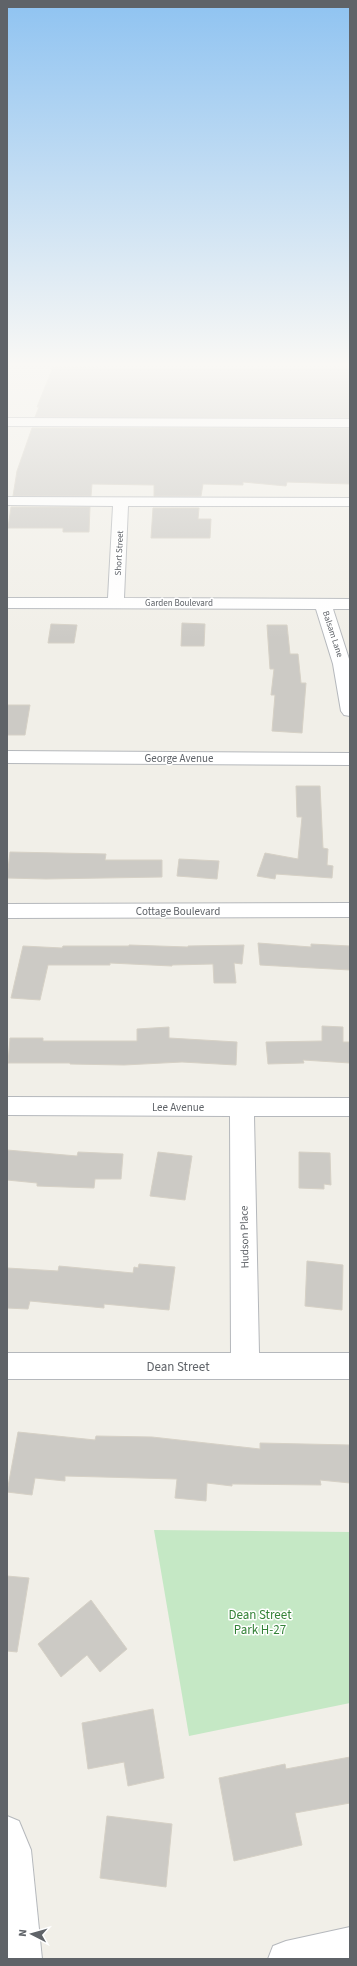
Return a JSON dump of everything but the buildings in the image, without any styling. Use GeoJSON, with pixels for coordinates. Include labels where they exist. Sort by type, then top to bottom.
{"type":"FeatureCollection","features":[{"type":"Feature","properties":{"kind":"street"},"geometry":{"type":"LineString","coordinates":[[7,501],[350,502]]}},
{"type":"Feature","properties":{"kind":"street","name":"Short Street"},"geometry":{"type":"LineString","coordinates":[[116,603],[121,502]]}},
{"type":"Feature","properties":{"kind":"street","name":"Garden Boulevard"},"geometry":{"type":"LineString","coordinates":[[7,603],[350,604]]}},
{"type":"Feature","properties":{"kind":"street","name":"Balsam Lane"},"geometry":{"type":"LineString","coordinates":[[323,604],[342,664],[350,711]]}},
{"type":"Feature","properties":{"kind":"street","name":"George Avenue"},"geometry":{"type":"LineString","coordinates":[[7,757],[350,759]]}},
{"type":"Feature","properties":{"kind":"street","name":"Cottage Boulevard"},"geometry":{"type":"LineString","coordinates":[[7,911],[350,910]]}},
{"type":"Feature","properties":{"kind":"street","name":"Lee Avenue"},"geometry":{"type":"LineString","coordinates":[[7,1106],[350,1107]]}},
{"type":"Feature","properties":{"kind":"street","name":"Hudson Place"},"geometry":{"type":"LineString","coordinates":[[242,1107],[245,1366]]}},
{"type":"Feature","properties":{"kind":"street","name":"Dean Street"},"geometry":{"type":"LineString","coordinates":[[7,1366],[350,1366]]}},
{"type":"Feature","properties":{"kind":"street"},"geometry":{"type":"LineString","coordinates":[[7,1833],[13,1850],[24,1959]]}},
{"type":"Feature","properties":{"kind":"street"},"geometry":{"type":"LineString","coordinates":[[286,1959],[350,1945]]}},
{"type":"Feature","properties":{"kind":"green space","name":"Dean Street Park H-27"},"geometry":{"type":"Polygon","coordinates":[[[154,1530],[350,1532],[350,1703],[189,1736],[154,1530]]]}}]}
